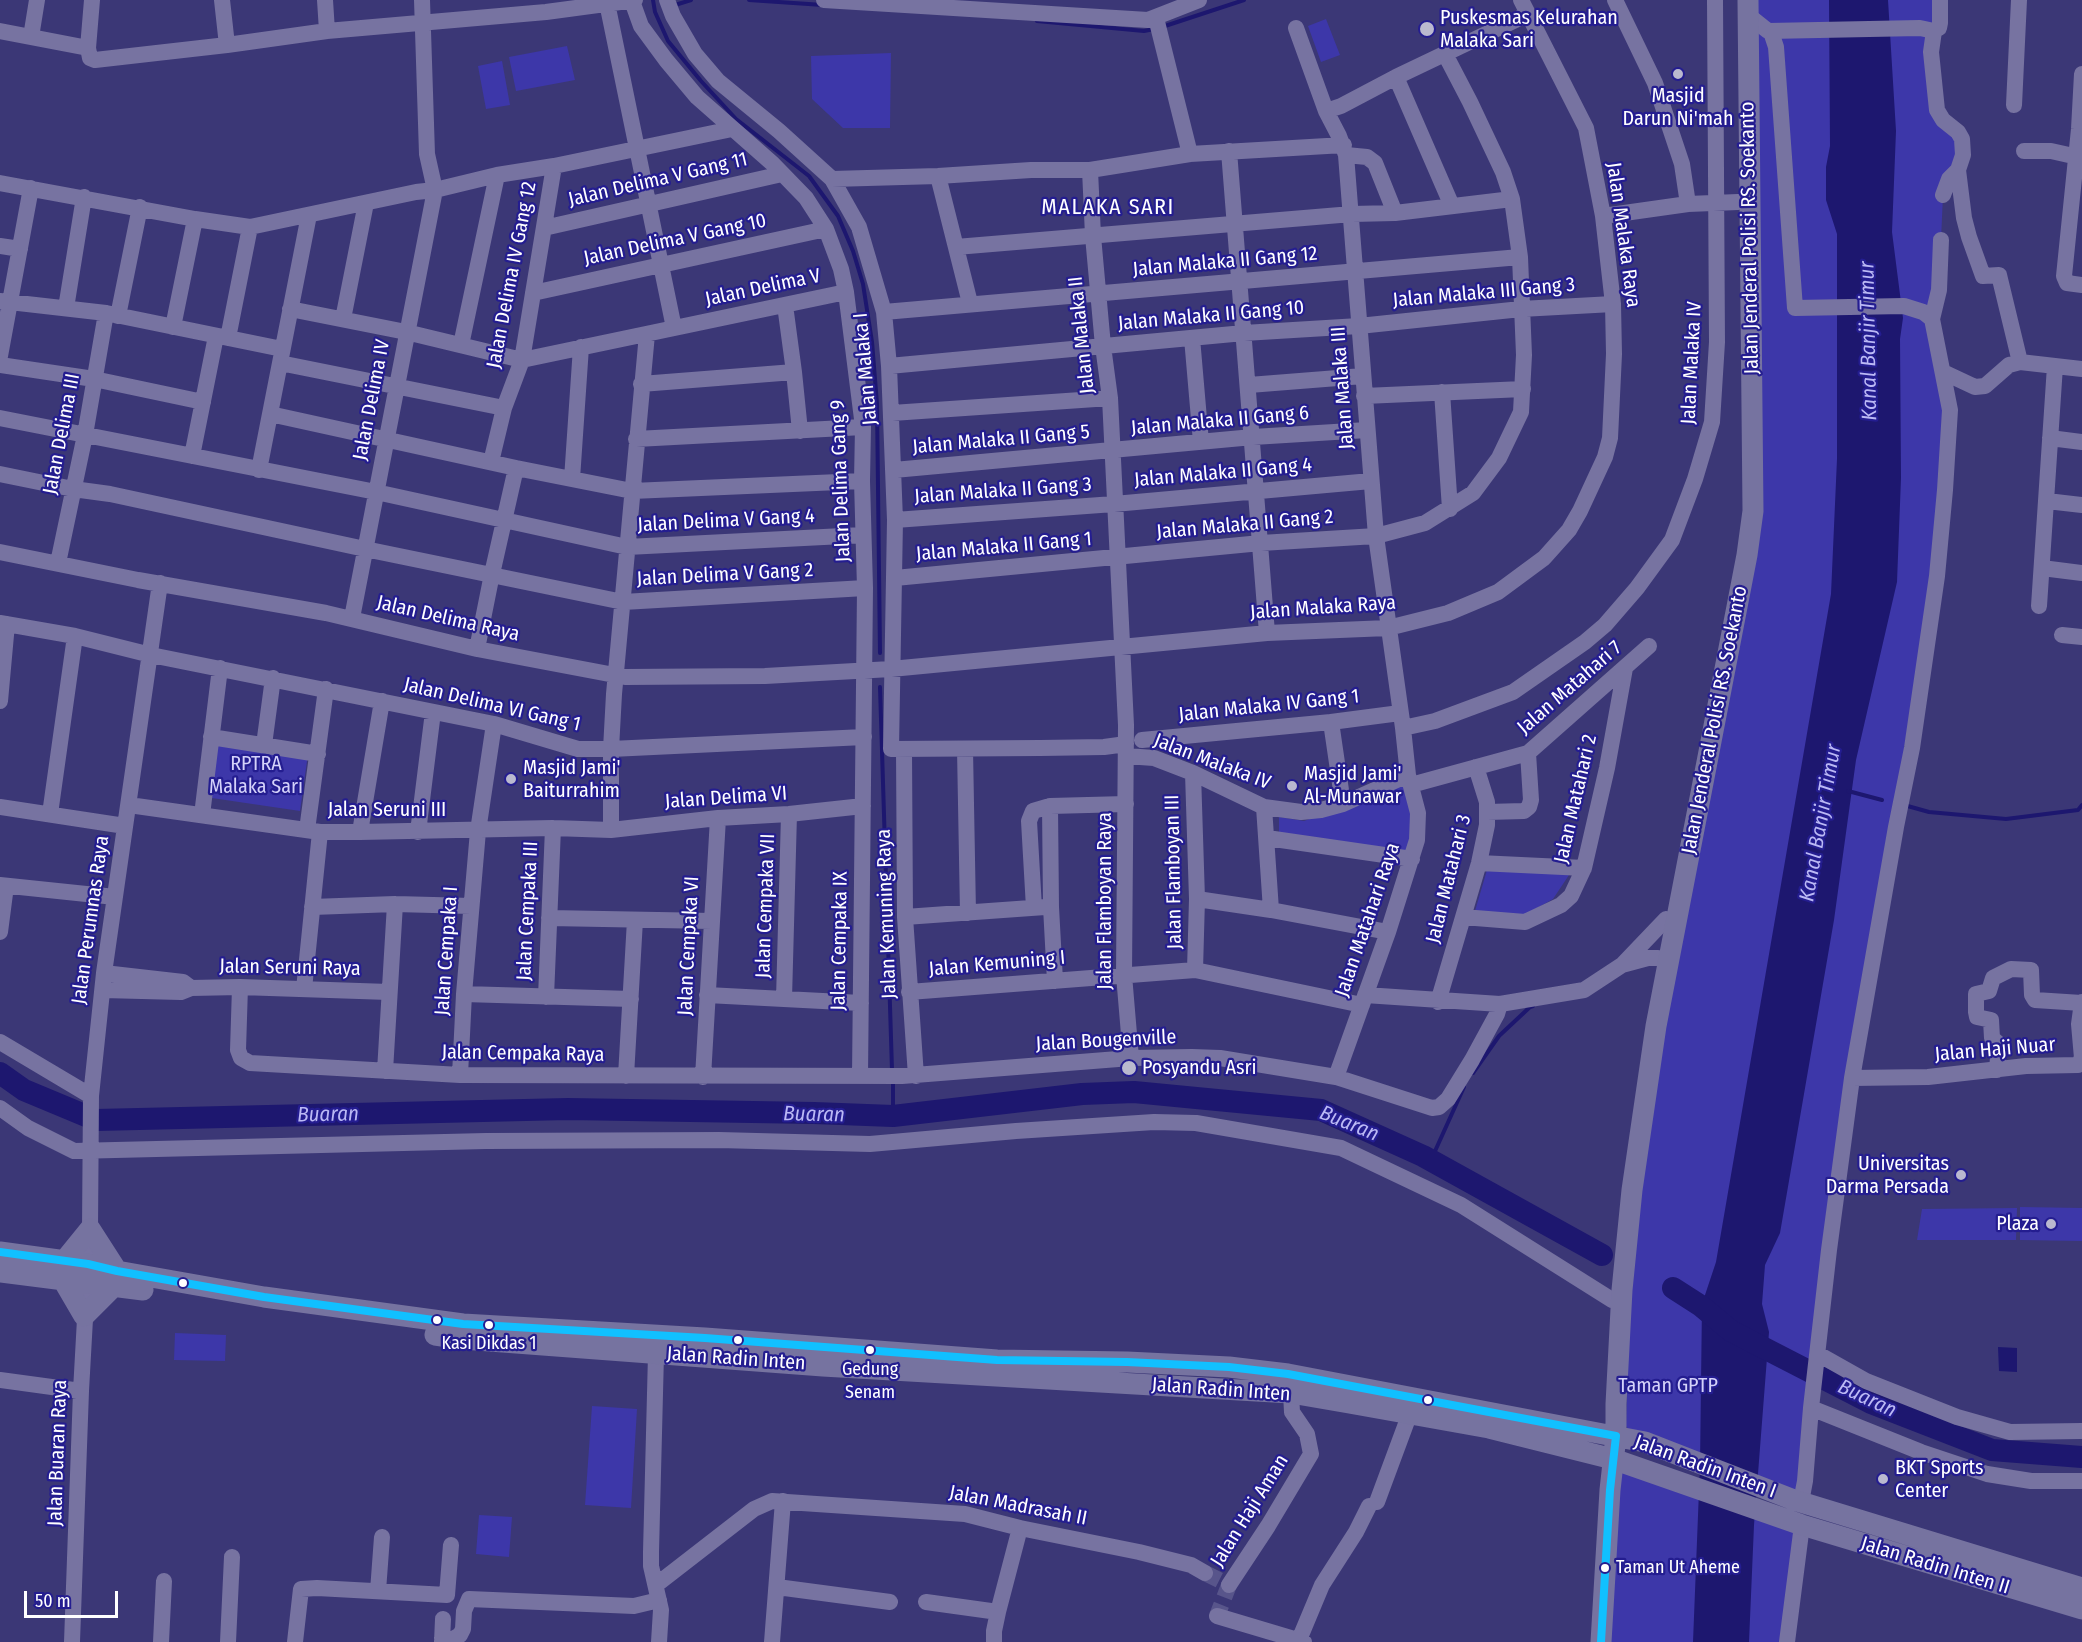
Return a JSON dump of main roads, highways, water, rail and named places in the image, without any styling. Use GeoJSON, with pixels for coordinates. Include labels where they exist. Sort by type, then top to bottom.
{"type":"FeatureCollection","features":[{"type":"Feature","properties":{"kind":"main road","name":"Jalan Jenderal Polisi RS. Soekanto"},"geometry":{"type":"LineString","coordinates":[[1609,1435],[1616,1293],[1652,1000],[1653,958],[1670,928],[1747,555],[1753,511],[1748,45],[1744,5]]}},
{"type":"Feature","properties":{"kind":"main road","name":"Jalan Jenderal Polisi RS. Soekanto"},"geometry":{"type":"LineString","coordinates":[[1624,1220],[1670,928],[1740,521],[1727,202],[1744,5]]}},
{"type":"Feature","properties":{"kind":"main road"},"geometry":{"type":"LineString","coordinates":[[90,1229],[116,1279],[84,1316],[63,1270],[90,1229]]}},
{"type":"Feature","properties":{"kind":"main road","name":"Jalan Radin Inten"},"geometry":{"type":"LineString","coordinates":[[0,1252],[63,1270],[311,1318],[463,1339],[656,1354],[1127,1362],[1229,1367],[1288,1374],[1609,1435]]}},
{"type":"Feature","properties":{"kind":"main road","name":"Jalan Radin Inten"},"geometry":{"type":"LineString","coordinates":[[0,1272],[63,1270]]}},
{"type":"Feature","properties":{"kind":"main road","name":"Jalan Radin Inten"},"geometry":{"type":"LineString","coordinates":[[116,1279],[463,1324],[515,1329],[705,1338],[822,1357],[1291,1394],[1489,1428],[1615,1461]]}},
{"type":"Feature","properties":{"kind":"main road","name":"Jalan Jenderal Polisi RS. Soekanto"},"geometry":{"type":"LineString","coordinates":[[1609,1435],[1616,1404],[1616,1293]]}},
{"type":"Feature","properties":{"kind":"main road"},"geometry":{"type":"LineString","coordinates":[[1616,1404],[1636,1441]]}},
{"type":"Feature","properties":{"kind":"main road"},"geometry":{"type":"LineString","coordinates":[[1590,1642],[1615,1461],[1609,1435]]}},
{"type":"Feature","properties":{"kind":"main road","name":"Jalan Radin Inten I"},"geometry":{"type":"LineString","coordinates":[[1609,1435],[1663,1450],[1796,1512]]}},
{"type":"Feature","properties":{"kind":"main road"},"geometry":{"type":"LineString","coordinates":[[1601,1642],[1610,1490],[1625,1469],[1615,1461]]}},
{"type":"Feature","properties":{"kind":"main road","name":"Jalan Radin Inten I"},"geometry":{"type":"LineString","coordinates":[[1615,1461],[1661,1477],[1796,1512]]}},
{"type":"Feature","properties":{"kind":"main road","name":"Jalan Radin Inten II"},"geometry":{"type":"LineString","coordinates":[[1796,1512],[2082,1588]]}},
{"type":"Feature","properties":{"kind":"main road","name":"Jalan Radin Inten II"},"geometry":{"type":"LineString","coordinates":[[1796,1512],[2082,1609]]}},
{"type":"Feature","properties":{"kind":"water","name":"Kanal Banjir Timur"},"geometry":{"type":"Polygon","coordinates":[[[1829,0],[1888,0],[1896,131],[1892,232],[1903,318],[1900,339],[1901,478],[1897,582],[1856,760],[1834,920],[1780,1233],[1765,1265],[1762,1304],[1769,1332],[1754,1525],[1749,1642],[1693,1642],[1700,1465],[1702,1304],[1716,1262],[1831,594],[1837,459],[1837,234],[1826,200],[1826,167],[1830,146],[1829,0]]]}},
{"type":"Feature","properties":{"kind":"water"},"geometry":{"type":"Polygon","coordinates":[[[1998,1347],[2017,1348],[2017,1372],[1999,1371],[1998,1347]]]}},
{"type":"Feature","properties":{"kind":"waterway"},"geometry":{"type":"LineString","coordinates":[[653,0],[655,12],[668,41],[736,119],[809,176],[838,216],[853,251],[863,284],[872,342],[877,404],[880,653]]}},
{"type":"Feature","properties":{"kind":"waterway"},"geometry":{"type":"LineString","coordinates":[[675,5],[691,0]]}},
{"type":"Feature","properties":{"kind":"waterway"},"geometry":{"type":"LineString","coordinates":[[749,0],[823,5]]}},
{"type":"Feature","properties":{"kind":"waterway"},"geometry":{"type":"LineString","coordinates":[[1162,27],[1244,0]]}},
{"type":"Feature","properties":{"kind":"waterway"},"geometry":{"type":"LineString","coordinates":[[1037,21],[1144,31],[1154,29]]}},
{"type":"Feature","properties":{"kind":"waterway"},"geometry":{"type":"LineString","coordinates":[[880,687],[892,1070]]}},
{"type":"Feature","properties":{"kind":"waterway","name":"Kanal Banjir Timur"},"geometry":{"type":"LineString","coordinates":[[1848,791],[1882,800]]}},
{"type":"Feature","properties":{"kind":"waterway"},"geometry":{"type":"LineString","coordinates":[[1904,805],[1929,812],[2006,819],[2078,810],[2082,805]]}},
{"type":"Feature","properties":{"kind":"waterway"},"geometry":{"type":"LineString","coordinates":[[1473,1073],[1499,1036],[1533,1006]]}},
{"type":"Feature","properties":{"kind":"waterway","name":"Buaran"},"geometry":{"type":"LineString","coordinates":[[0,1073],[24,1090],[96,1120],[568,1109],[893,1116],[1082,1094],[1134,1092],[1321,1110],[1423,1156],[1602,1255]]}},
{"type":"Feature","properties":{"kind":"waterway"},"geometry":{"type":"LineString","coordinates":[[893,1081],[893,1116]]}},
{"type":"Feature","properties":{"kind":"waterway"},"geometry":{"type":"LineString","coordinates":[[1431,1160],[1464,1087]]}},
{"type":"Feature","properties":{"kind":"waterway","name":"Buaran"},"geometry":{"type":"LineString","coordinates":[[1673,1288],[1701,1306],[1731,1331],[1871,1403],[1992,1450],[2082,1457]]}},
{"type":"Feature","properties":{"kind":"tunnel"},"geometry":{"type":"LineString","coordinates":[[1205,1573],[1229,1585],[1217,1616]]}},
{"type":"Feature","properties":{"kind":"place","name":"Puskesmas Kelurahan Malaka Sari"},"geometry":{"type":"Point","coordinates":[1427,29]}},
{"type":"Feature","properties":{"kind":"place","name":"Masjid Darun Ni'mah"},"geometry":{"type":"Point","coordinates":[1678,74]}},
{"type":"Feature","properties":{"kind":"place","name":"Masjid Jami' Baiturrahim"},"geometry":{"type":"Point","coordinates":[511,779]}},
{"type":"Feature","properties":{"kind":"place","name":"Masjid Jami' Al-Munawar"},"geometry":{"type":"Point","coordinates":[1292,786]}},
{"type":"Feature","properties":{"kind":"place","name":"Posyandu Asri"},"geometry":{"type":"Point","coordinates":[1129,1068]}},
{"type":"Feature","properties":{"kind":"place","name":"Universitas Darma Persada"},"geometry":{"type":"Point","coordinates":[1961,1175]}},
{"type":"Feature","properties":{"kind":"place","name":"Plaza"},"geometry":{"type":"Point","coordinates":[2051,1224]}},
{"type":"Feature","properties":{"kind":"place","name":"Kasi Dikdas 1"},"geometry":{"type":"Point","coordinates":[489,1325]}},
{"type":"Feature","properties":{"kind":"place","name":"Gedung Senam"},"geometry":{"type":"Point","coordinates":[870,1350]}},
{"type":"Feature","properties":{"kind":"place","name":"BKT Sports Center"},"geometry":{"type":"Point","coordinates":[1883,1479]}},
{"type":"Feature","properties":{"kind":"place","name":"Taman Ut Aheme"},"geometry":{"type":"Point","coordinates":[1605,1568]}},
{"type":"Feature","properties":{"kind":"district","name":"MALAKA SARI"},"geometry":{"type":"Point","coordinates":[1108,208]}},
{"type":"Feature","properties":{"kind":"park label","name":"RPTRA Malaka Sari"},"geometry":{"type":"Point","coordinates":[256,776]}},
{"type":"Feature","properties":{"kind":"park label","name":"Taman GPTP"},"geometry":{"type":"Point","coordinates":[1668,1386]}}]}
